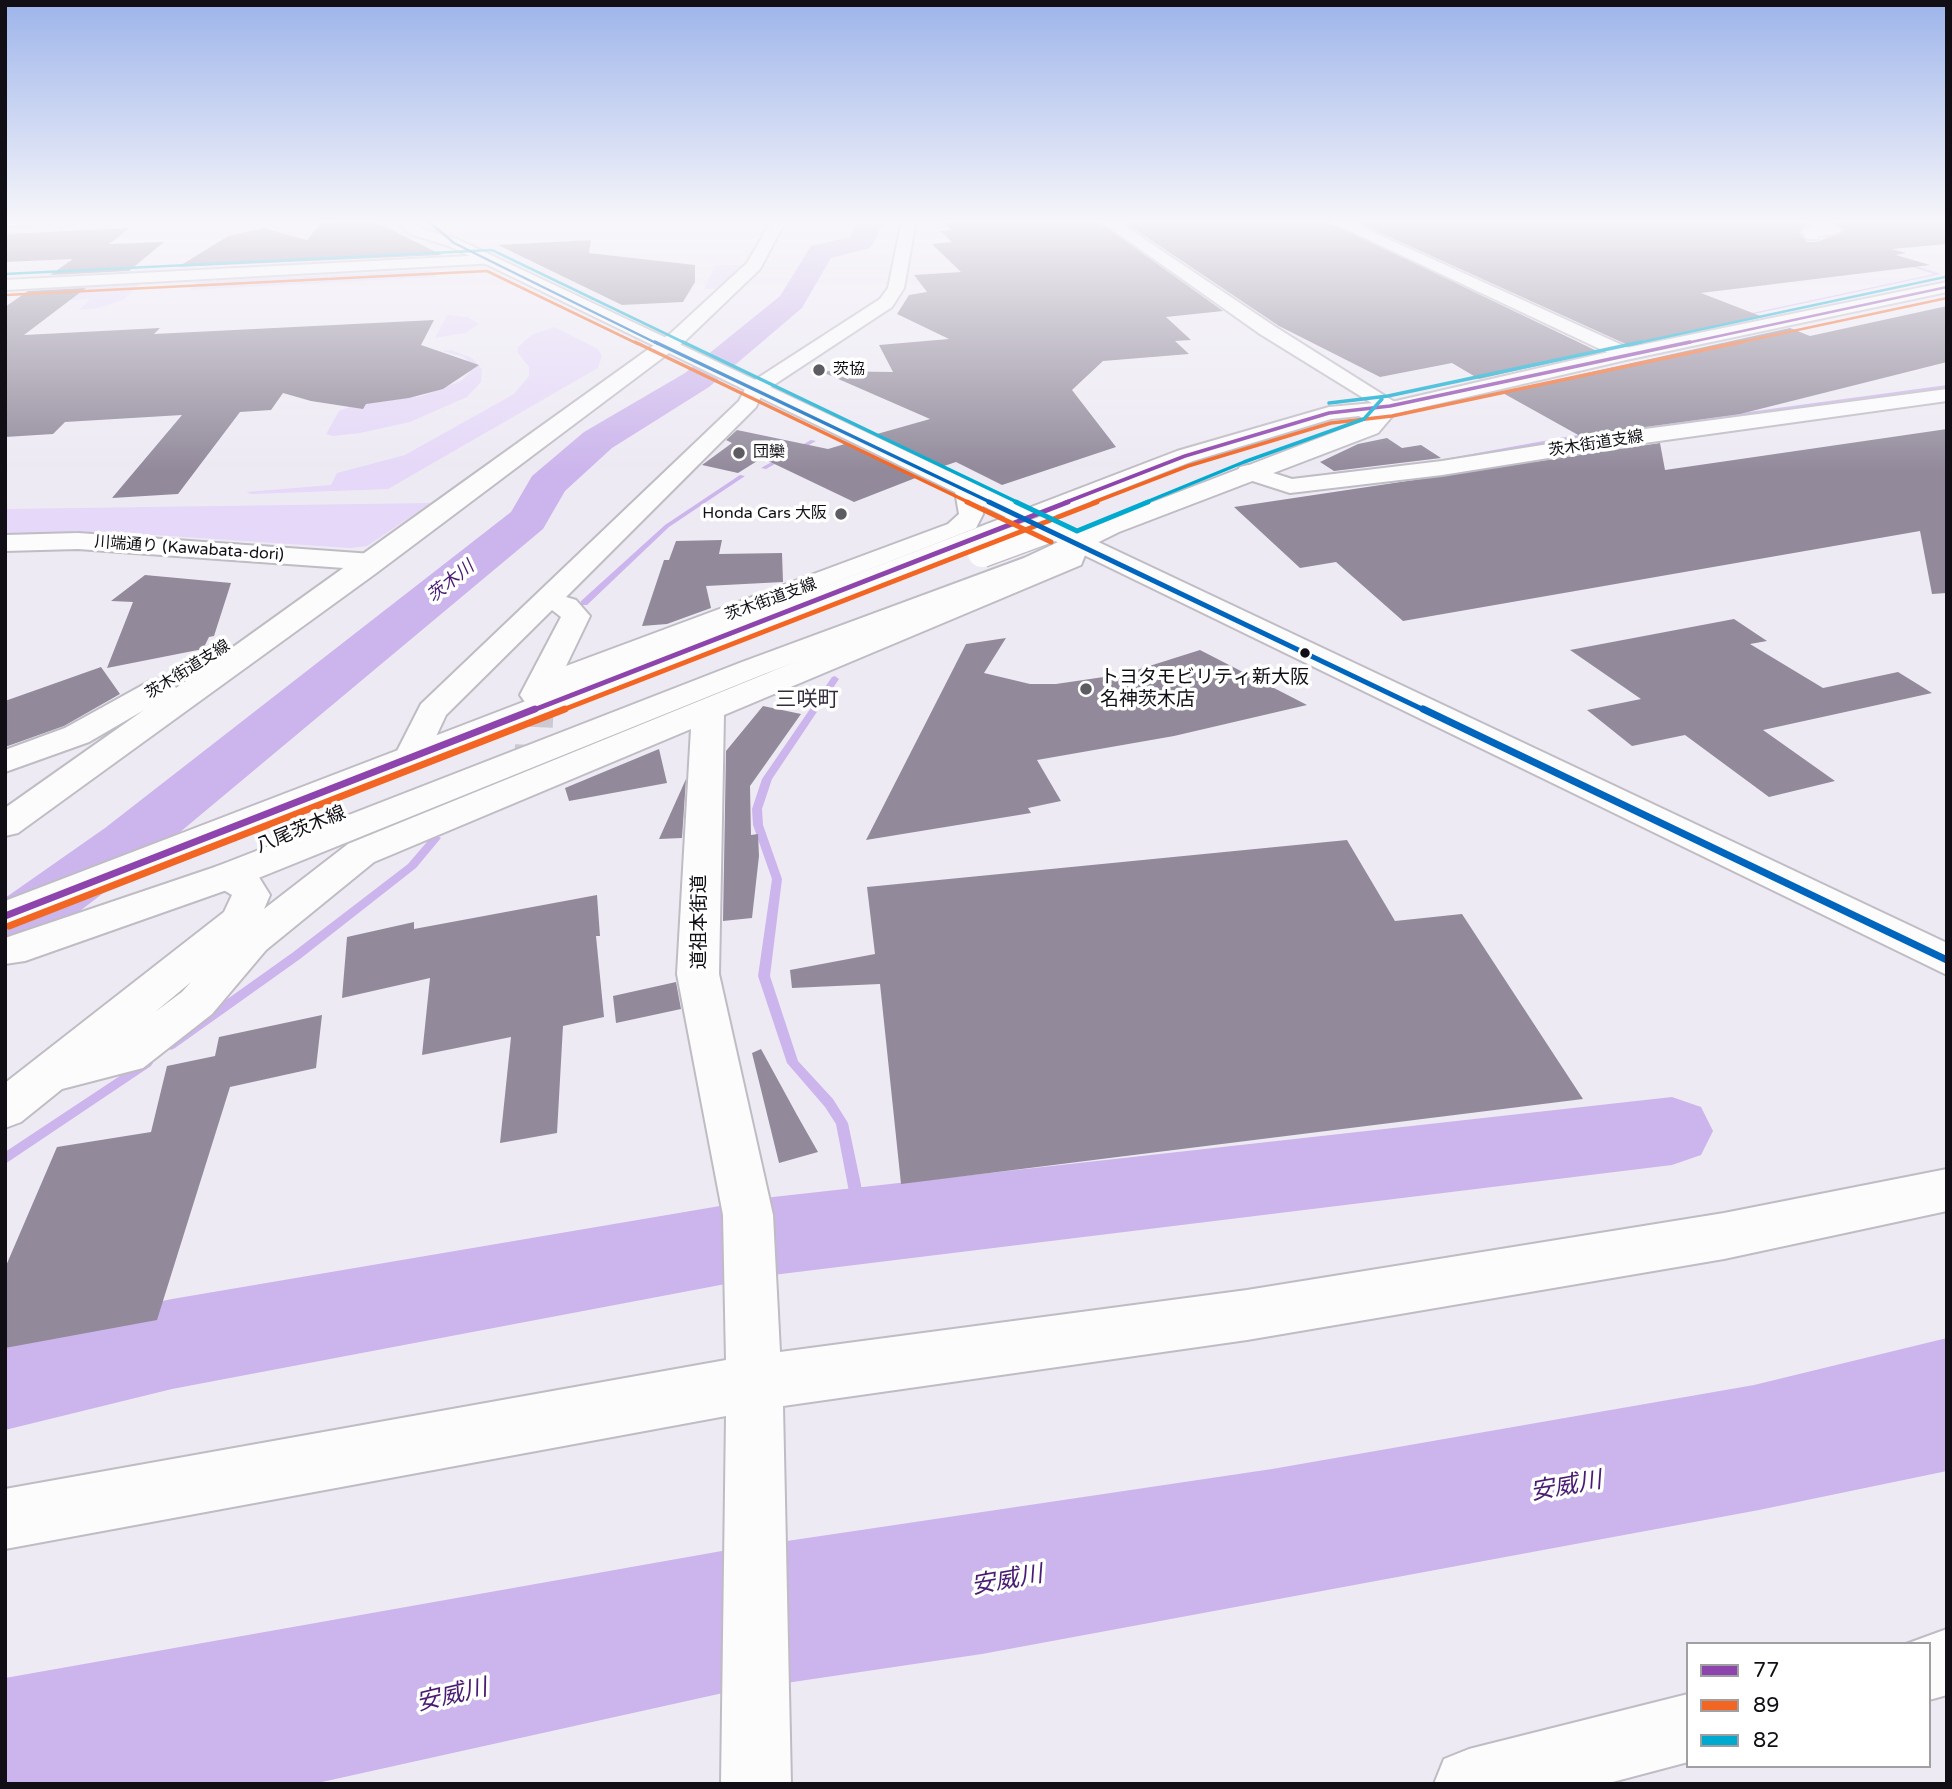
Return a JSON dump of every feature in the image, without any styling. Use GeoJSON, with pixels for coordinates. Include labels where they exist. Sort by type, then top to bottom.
{"type":"FeatureCollection","features":[{"type":"Feature","properties":{"kind":"main road"},"geometry":{"type":"LineString","coordinates":[[577,303],[1947,960]]}},
{"type":"Feature","properties":{"kind":"main road"},"geometry":{"type":"LineString","coordinates":[[5,825],[672,350],[719,303]]}},
{"type":"Feature","properties":{"kind":"main road"},"geometry":{"type":"LineString","coordinates":[[749,387],[885,303]]}},
{"type":"Feature","properties":{"kind":"main road"},"geometry":{"type":"LineString","coordinates":[[1229,303],[1390,406]]}},
{"type":"Feature","properties":{"kind":"main road"},"geometry":{"type":"LineString","coordinates":[[1516,303],[1626,354]]}},
{"type":"Feature","properties":{"kind":"main road"},"geometry":{"type":"LineString","coordinates":[[344,792],[412,755],[1050,530],[1261,447],[1390,406],[1864,303]]}},
{"type":"Feature","properties":{"kind":"main road"},"geometry":{"type":"LineString","coordinates":[[412,755],[420,732],[432,711],[749,403],[749,387]]}},
{"type":"Feature","properties":{"kind":"main road","name":"茨木街道支線"},"geometry":{"type":"LineString","coordinates":[[1248,472],[1290,486],[1442,468],[1947,395]]}},
{"type":"Feature","properties":{"kind":"main road"},"geometry":{"type":"LineString","coordinates":[[1050,530],[1248,472],[1370,428],[1390,406]]}},
{"type":"Feature","properties":{"kind":"main road"},"geometry":{"type":"LineString","coordinates":[[7,938],[228,876],[753,668],[1033,565],[1050,530],[1198,452],[1329,413],[1390,406]]}},
{"type":"Feature","properties":{"kind":"main road","name":"茨木街道支線"},"geometry":{"type":"LineString","coordinates":[[548,600],[566,606],[576,616],[539,690],[957,529],[967,523],[971,514],[971,500],[967,491]]}},
{"type":"Feature","properties":{"kind":"main road"},"geometry":{"type":"LineString","coordinates":[[45,1075],[127,1056],[197,1003],[252,940],[361,853],[1072,559],[1050,530]]}},
{"type":"Feature","properties":{"kind":"main road","name":"八尾茨木線"},"geometry":{"type":"LineString","coordinates":[[7,938],[120,902],[982,553],[1050,530]]}},
{"type":"Feature","properties":{"kind":"main road","name":"川端通り (Kawabata-dori)"},"geometry":{"type":"LineString","coordinates":[[5,543],[78,541],[368,565]]}},
{"type":"Feature","properties":{"kind":"main road","name":"茨木街道支線"},"geometry":{"type":"LineString","coordinates":[[5,762],[77,735],[166,685],[332,576],[368,565]]}},
{"type":"Feature","properties":{"kind":"main road","name":"八尾茨木線"},"geometry":{"type":"LineString","coordinates":[[7,938],[344,792],[674,677]]}},
{"type":"Feature","properties":{"kind":"main road","name":"道祖本街道"},"geometry":{"type":"LineString","coordinates":[[708,709],[700,865],[698,974],[749,1237],[754,1397],[756,1784]]}},
{"type":"Feature","properties":{"kind":"main road"},"geometry":{"type":"LineString","coordinates":[[5,1109],[240,920],[251,895],[244,883],[228,876]]}},
{"type":"Feature","properties":{"kind":"main road"},"geometry":{"type":"LineString","coordinates":[[5,1519],[1724,1236],[1947,1190]]}},
{"type":"Feature","properties":{"kind":"main road"},"geometry":{"type":"LineString","coordinates":[[1469,1784],[1686,1729]]}},
{"type":"Feature","properties":{"kind":"shaded area"},"geometry":{"type":"Polygon","coordinates":[[[29,303],[44,303],[21,310],[29,303]]]}},
{"type":"Feature","properties":{"kind":"shaded area"},"geometry":{"type":"Polygon","coordinates":[[[86,303],[113,303],[99,308],[79,310],[86,303]]]}},
{"type":"Feature","properties":{"kind":"shaded area"},"geometry":{"type":"Polygon","coordinates":[[[447,315],[468,317],[479,324],[465,333],[435,338],[447,315]]]}},
{"type":"Feature","properties":{"kind":"shaded area"},"geometry":{"type":"Polygon","coordinates":[[[555,327],[598,349],[602,356],[598,368],[388,489],[251,494],[246,492],[331,485],[337,473],[405,455],[514,394],[529,376],[529,367],[518,353],[518,347],[533,334],[555,327]]]}},
{"type":"Feature","properties":{"kind":"shaded area"},"geometry":{"type":"Polygon","coordinates":[[[451,350],[472,358],[482,369],[481,382],[467,397],[410,422],[360,433],[333,436],[326,434],[339,411],[354,405],[422,396],[461,381],[470,372],[471,364],[464,357],[442,351],[451,350]]]}},
{"type":"Feature","properties":{"kind":"shaded area"},"geometry":{"type":"Polygon","coordinates":[[[431,503],[367,546],[350,548],[155,535],[5,535],[5,509],[431,503]]]}},
{"type":"Feature","properties":{"kind":"water","name":"安威川"},"geometry":{"type":"Polygon","coordinates":[[[1947,1338],[1947,1471],[1759,1510],[982,1654],[732,1691],[313,1784],[5,1784],[5,1678],[733,1549],[1272,1469],[1754,1385],[1947,1338]]]}},
{"type":"Feature","properties":{"kind":"building"},"geometry":{"type":"Polygon","coordinates":[[[10,303],[66,303],[24,335],[160,328],[154,334],[434,320],[421,345],[479,365],[443,389],[409,398],[366,404],[363,409],[311,401],[283,393],[271,410],[240,412],[178,494],[112,498],[182,415],[65,422],[53,434],[5,437],[5,307],[10,303]]]}},
{"type":"Feature","properties":{"kind":"building"},"geometry":{"type":"Polygon","coordinates":[[[904,303],[1213,303],[1223,311],[1166,317],[1191,340],[1175,341],[1189,354],[1103,361],[1072,390],[1116,447],[1002,485],[956,462],[944,466],[877,434],[930,419],[820,371],[893,372],[879,345],[949,339],[897,314],[904,303]]]}},
{"type":"Feature","properties":{"kind":"building"},"geometry":{"type":"Polygon","coordinates":[[[1245,303],[1498,303],[1599,352],[1479,379],[1452,363],[1380,377],[1279,326],[1245,303]]]}},
{"type":"Feature","properties":{"kind":"building"},"geometry":{"type":"Polygon","coordinates":[[[1536,303],[1728,303],[1763,317],[1628,345],[1536,303]]]}},
{"type":"Feature","properties":{"kind":"building"},"geometry":{"type":"Polygon","coordinates":[[[1947,306],[1947,362],[1740,414],[1580,436],[1501,392],[1790,328],[1810,336],[1947,306]]]}},
{"type":"Feature","properties":{"kind":"building"},"geometry":{"type":"Polygon","coordinates":[[[1947,429],[1947,593],[1932,594],[1920,531],[1403,621],[1336,562],[1300,568],[1234,507],[1660,443],[1665,470],[1947,429]]]}},
{"type":"Feature","properties":{"kind":"building"},"geometry":{"type":"Polygon","coordinates":[[[737,430],[828,449],[848,443],[918,477],[854,502],[762,458],[738,473],[702,465],[732,443],[726,440],[737,430]]]}},
{"type":"Feature","properties":{"kind":"building"},"geometry":{"type":"Polygon","coordinates":[[[1387,438],[1402,448],[1421,445],[1441,458],[1334,471],[1320,462],[1358,444],[1387,438]]]}},
{"type":"Feature","properties":{"kind":"building"},"geometry":{"type":"Polygon","coordinates":[[[722,540],[719,554],[782,553],[783,582],[706,586],[711,608],[667,624],[642,626],[664,560],[669,560],[676,541],[722,540]]]}},
{"type":"Feature","properties":{"kind":"building"},"geometry":{"type":"Polygon","coordinates":[[[145,575],[231,583],[214,636],[209,637],[203,649],[107,668],[133,602],[111,601],[145,575]]]}},
{"type":"Feature","properties":{"kind":"building"},"geometry":{"type":"Polygon","coordinates":[[[1734,619],[1767,641],[1750,644],[1823,688],[1898,672],[1932,693],[1763,730],[1835,781],[1769,797],[1685,735],[1632,746],[1587,710],[1641,699],[1570,650],[1734,619]]]}},
{"type":"Feature","properties":{"kind":"building"},"geometry":{"type":"Polygon","coordinates":[[[1006,638],[984,673],[1030,684],[1056,684],[1124,674],[1200,650],[1307,705],[1174,736],[1037,760],[1061,801],[1028,808],[1031,813],[866,840],[966,644],[1006,638]]]}},
{"type":"Feature","properties":{"kind":"building"},"geometry":{"type":"Polygon","coordinates":[[[101,667],[120,694],[64,726],[5,747],[5,701],[101,667]]]}},
{"type":"Feature","properties":{"kind":"building"},"geometry":{"type":"Polygon","coordinates":[[[763,706],[801,714],[750,786],[751,835],[758,834],[759,856],[752,918],[723,921],[726,751],[763,706]]]}},
{"type":"Feature","properties":{"kind":"building"},"geometry":{"type":"Polygon","coordinates":[[[659,749],[667,783],[569,801],[565,788],[659,749]]]}},
{"type":"Feature","properties":{"kind":"building"},"geometry":{"type":"Polygon","coordinates":[[[686,779],[682,838],[659,839],[686,779]]]}},
{"type":"Feature","properties":{"kind":"building"},"geometry":{"type":"Polygon","coordinates":[[[1347,840],[1395,921],[1462,914],[1583,1099],[901,1184],[880,984],[792,988],[790,970],[875,954],[867,887],[1347,840]]]}},
{"type":"Feature","properties":{"kind":"building"},"geometry":{"type":"Polygon","coordinates":[[[597,895],[600,936],[596,936],[604,1017],[563,1026],[557,1133],[500,1143],[511,1037],[422,1055],[430,978],[342,998],[347,937],[414,922],[414,929],[597,895]]]}},
{"type":"Feature","properties":{"kind":"building"},"geometry":{"type":"Polygon","coordinates":[[[676,982],[681,1009],[616,1023],[613,996],[676,982]]]}},
{"type":"Feature","properties":{"kind":"building"},"geometry":{"type":"Polygon","coordinates":[[[322,1015],[316,1068],[230,1087],[157,1320],[5,1348],[5,1268],[57,1147],[151,1132],[167,1066],[215,1056],[219,1037],[322,1015]]]}},
{"type":"Feature","properties":{"kind":"building"},"geometry":{"type":"Polygon","coordinates":[[[761,1049],[818,1152],[779,1163],[752,1053],[761,1049]]]}},
{"type":"Feature","properties":{"kind":"waterway","name":"茨木川"},"geometry":{"type":"LineString","coordinates":[[5,933],[127,843],[528,520],[547,485],[598,440],[697,380],[789,303]]}},
{"type":"Feature","properties":{"kind":"waterway"},"geometry":{"type":"LineString","coordinates":[[1740,316],[1799,303]]}},
{"type":"Feature","properties":{"kind":"waterway"},"geometry":{"type":"LineString","coordinates":[[1420,464],[1571,438],[1947,387]]}},
{"type":"Feature","properties":{"kind":"waterway"},"geometry":{"type":"LineString","coordinates":[[764,468],[813,441]]}},
{"type":"Feature","properties":{"kind":"waterway"},"geometry":{"type":"LineString","coordinates":[[584,603],[667,526],[742,476]]}},
{"type":"Feature","properties":{"kind":"waterway"},"geometry":{"type":"LineString","coordinates":[[835,679],[767,779],[757,809],[758,825],[777,879],[764,976],[793,1063],[829,1103],[842,1123],[862,1223]]}},
{"type":"Feature","properties":{"kind":"waterway"},"geometry":{"type":"LineString","coordinates":[[171,1045],[296,956],[412,866],[436,838]]}},
{"type":"Feature","properties":{"kind":"waterway"},"geometry":{"type":"LineString","coordinates":[[5,1159],[147,1063]]}},
{"type":"Feature","properties":{"kind":"waterway"},"geometry":{"type":"LineString","coordinates":[[5,1382],[172,1344],[773,1236],[1672,1131]]}},
{"type":"Feature","properties":{"kind":"tunnel"},"geometry":{"type":"LineString","coordinates":[[535,711],[536,695]]}},
{"type":"Feature","properties":{"kind":"tunnel"},"geometry":{"type":"LineString","coordinates":[[532,782],[535,709]]}},
{"type":"Feature","properties":{"kind":"transit line","name":"89"},"geometry":{"type":"LineString","coordinates":[[555,303],[1051,542]]}},
{"type":"Feature","properties":{"kind":"transit line"},"geometry":{"type":"LineString","coordinates":[[575,303],[1947,960]]}},
{"type":"Feature","properties":{"kind":"transit line","name":"82"},"geometry":{"type":"LineString","coordinates":[[603,303],[1077,531],[1244,462],[1364,419],[1382,399]]}},
{"type":"Feature","properties":{"kind":"transit line","name":"82"},"geometry":{"type":"LineString","coordinates":[[1329,403],[1388,396],[1821,303]]}},
{"type":"Feature","properties":{"kind":"transit line","name":"77"},"geometry":{"type":"LineString","coordinates":[[5,916],[1185,456],[1329,413],[1390,406],[1870,303]]}},
{"type":"Feature","properties":{"kind":"transit line","name":"89"},"geometry":{"type":"LineString","coordinates":[[9,926],[1188,466],[1331,423],[1392,416],[1921,303]]}},
{"type":"Feature","properties":{"kind":"place","name":"茨協"},"geometry":{"type":"Point","coordinates":[819,370]}},
{"type":"Feature","properties":{"kind":"place","name":"団欒"},"geometry":{"type":"Point","coordinates":[739,453]}},
{"type":"Feature","properties":{"kind":"place","name":"Honda Cars 大阪"},"geometry":{"type":"Point","coordinates":[841,514]}},
{"type":"Feature","properties":{"kind":"place","name":"トヨタモビリティ新大阪 名神茨木店"},"geometry":{"type":"Point","coordinates":[1086,689]}},
{"type":"Feature","properties":{"kind":"district","name":"三咲町"},"geometry":{"type":"Point","coordinates":[807,700]}}]}
